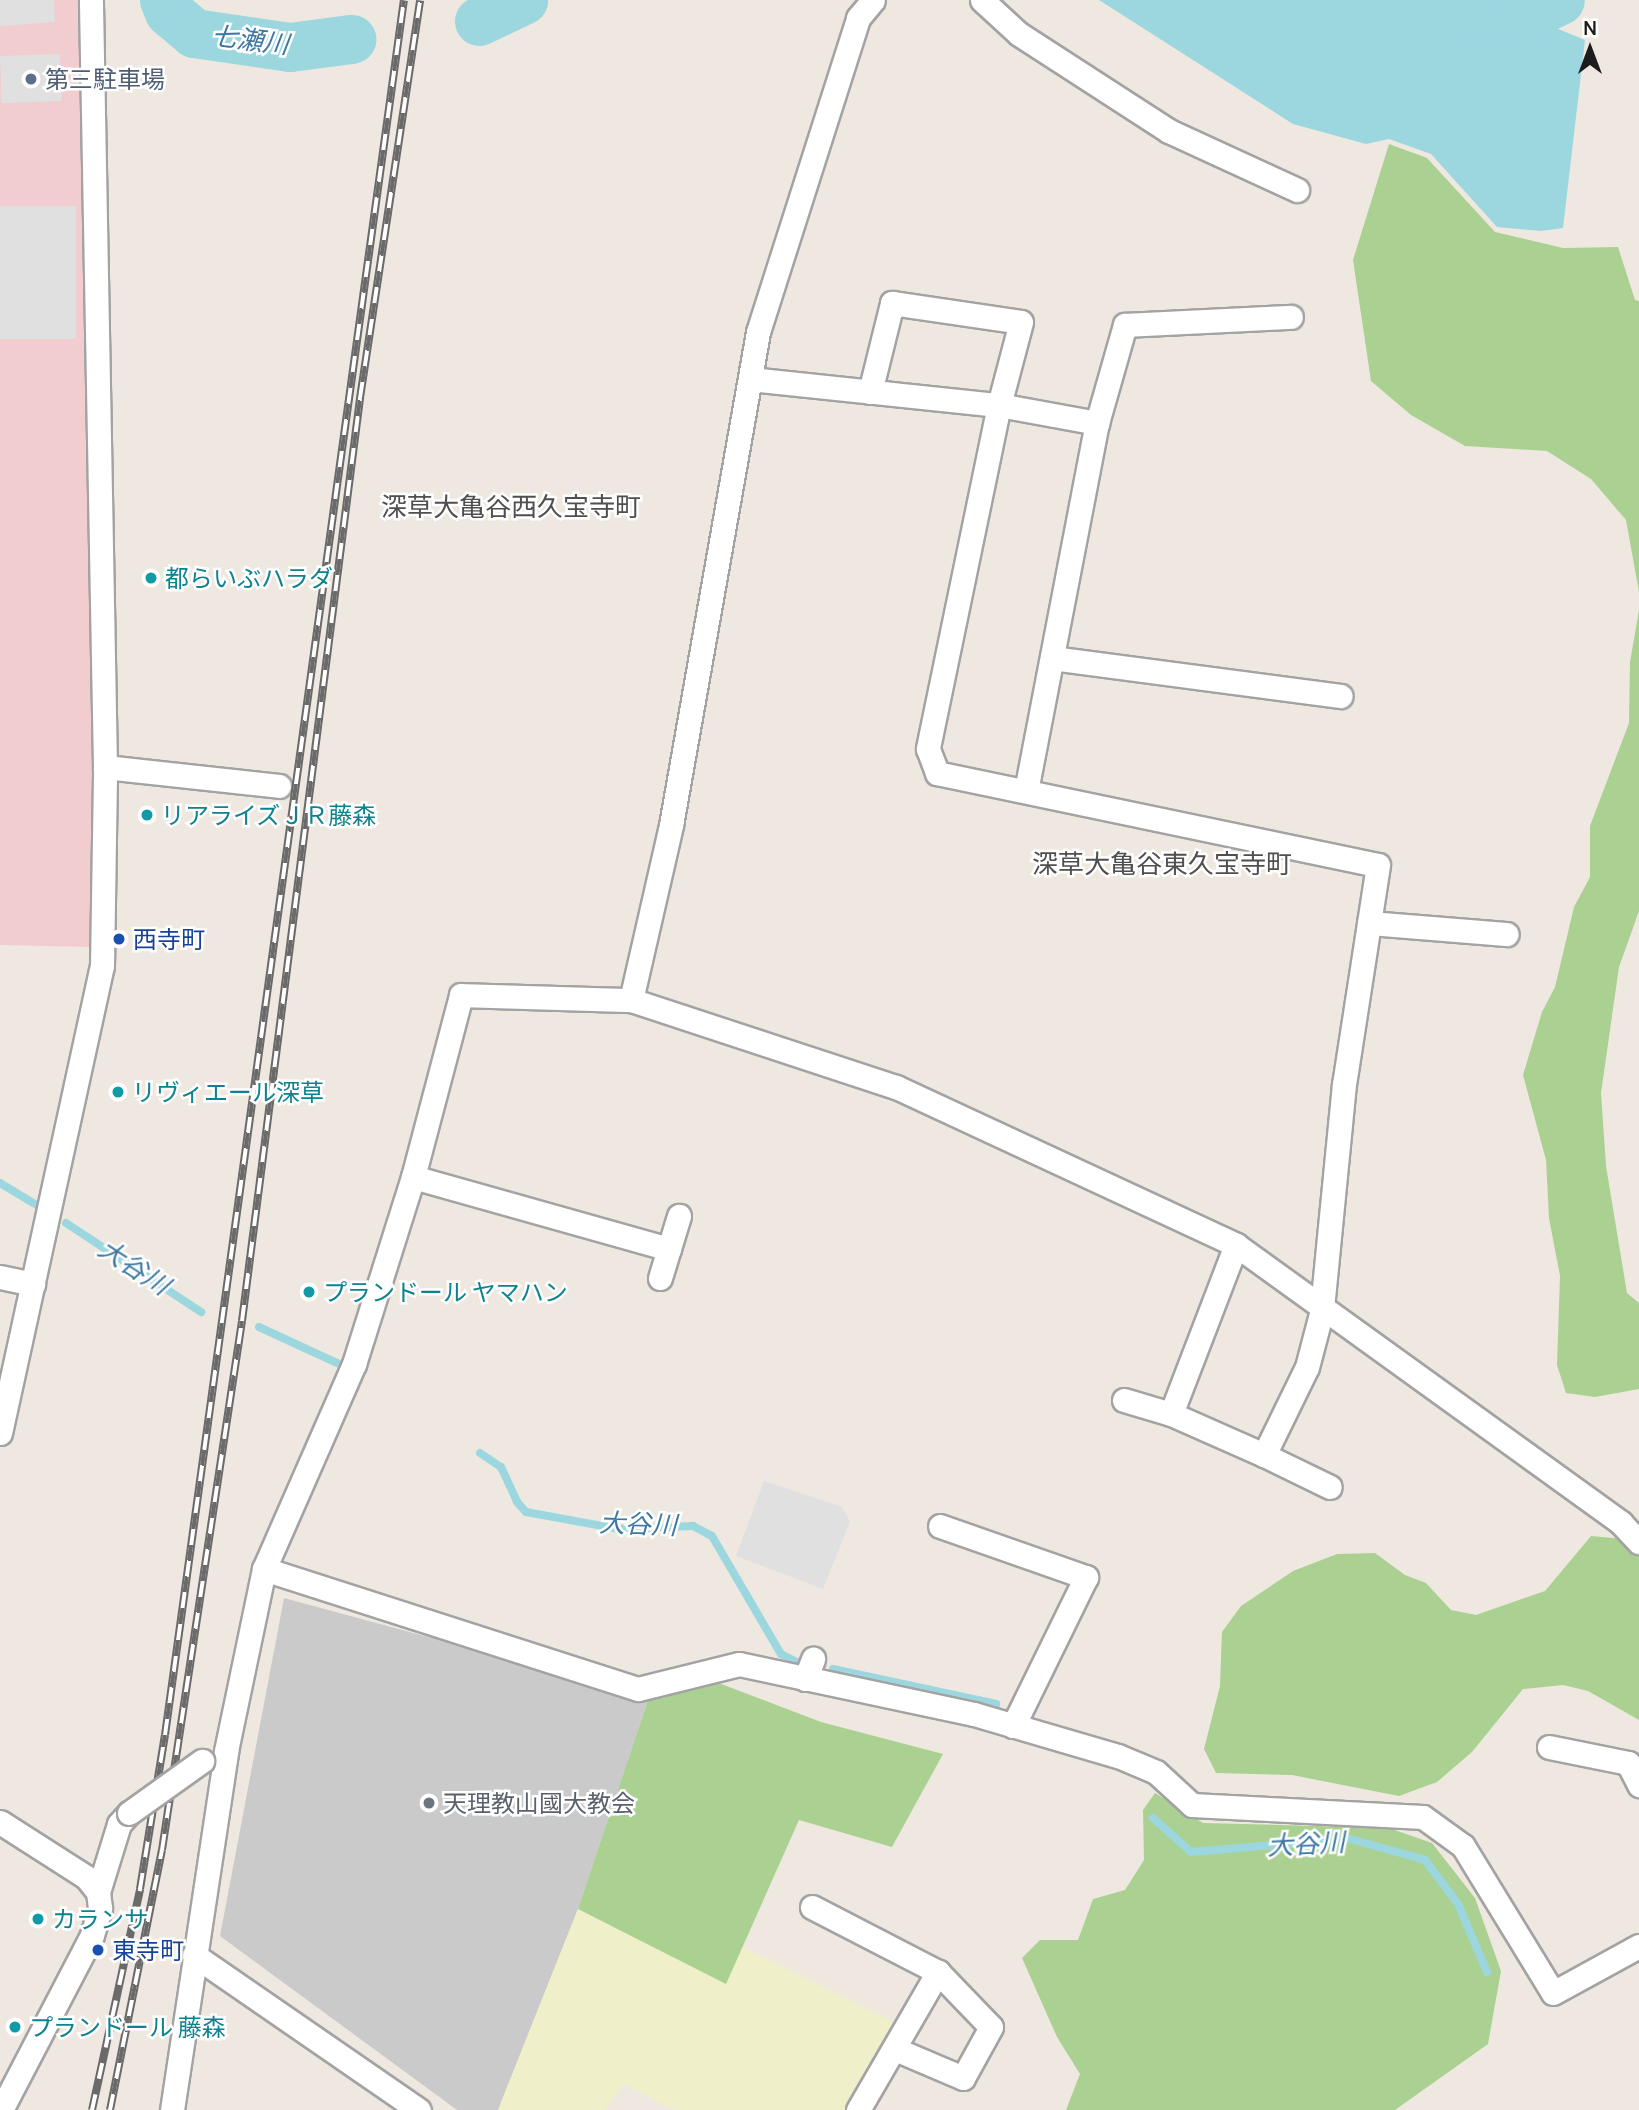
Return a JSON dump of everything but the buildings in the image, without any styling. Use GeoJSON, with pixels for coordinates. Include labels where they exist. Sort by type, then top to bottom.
{"type":"FeatureCollection","features":[{"type":"Feature","properties":{"kind":"street"},"geometry":{"type":"LineString","coordinates":[[0,1433],[102,966],[106,767],[91,0]]}},
{"type":"Feature","properties":{"kind":"street"},"geometry":{"type":"LineString","coordinates":[[631,1000],[671,825],[758,332],[858,18],[873,0]]}},
{"type":"Feature","properties":{"kind":"street"},"geometry":{"type":"LineString","coordinates":[[982,0],[1019,34],[1169,131],[1297,190]]}},
{"type":"Feature","properties":{"kind":"street"},"geometry":{"type":"LineString","coordinates":[[870,392],[892,303],[1021,322],[999,405],[928,749],[937,774],[1378,865],[1344,1084],[1322,1310],[1307,1367],[1264,1455]]}},
{"type":"Feature","properties":{"kind":"street"},"geometry":{"type":"LineString","coordinates":[[1026,791],[1097,423],[1125,325],[1292,317]]}},
{"type":"Feature","properties":{"kind":"street"},"geometry":{"type":"LineString","coordinates":[[750,379],[999,405],[1097,423]]}},
{"type":"Feature","properties":{"kind":"street"},"geometry":{"type":"LineString","coordinates":[[1052,658],[1341,696]]}},
{"type":"Feature","properties":{"kind":"street"},"geometry":{"type":"LineString","coordinates":[[106,767],[279,786]]}},
{"type":"Feature","properties":{"kind":"street"},"geometry":{"type":"LineString","coordinates":[[1369,923],[1507,934]]}},
{"type":"Feature","properties":{"kind":"street"},"geometry":{"type":"LineString","coordinates":[[172,2110],[226,1751],[264,1569],[351,1371],[414,1177],[461,995],[631,1000],[896,1087],[1236,1245],[1322,1310],[1621,1524],[1639,1542]]}},
{"type":"Feature","properties":{"kind":"street"},"geometry":{"type":"LineString","coordinates":[[414,1177],[669,1249]]}},
{"type":"Feature","properties":{"kind":"street"},"geometry":{"type":"LineString","coordinates":[[660,1278],[679,1216]]}},
{"type":"Feature","properties":{"kind":"street"},"geometry":{"type":"LineString","coordinates":[[1171,1414],[1236,1245]]}},
{"type":"Feature","properties":{"kind":"street"},"geometry":{"type":"LineString","coordinates":[[0,1277],[33,1284]]}},
{"type":"Feature","properties":{"kind":"street"},"geometry":{"type":"LineString","coordinates":[[1125,1400],[1171,1414],[1330,1487]]}},
{"type":"Feature","properties":{"kind":"street"},"geometry":{"type":"LineString","coordinates":[[940,1526],[1086,1577],[1017,1717]]}},
{"type":"Feature","properties":{"kind":"street"},"geometry":{"type":"LineString","coordinates":[[264,1569],[638,1689],[739,1664],[809,1669],[1017,1717],[1090,1750],[1118,1756],[1156,1772],[1192,1805],[1423,1817],[1463,1846],[1553,1993],[1639,1946]]}},
{"type":"Feature","properties":{"kind":"street"},"geometry":{"type":"LineString","coordinates":[[1549,1747],[1628,1762],[1639,1785]]}},
{"type":"Feature","properties":{"kind":"street"},"geometry":{"type":"LineString","coordinates":[[1,2110],[92,1935],[100,1908],[98,1892],[119,1824],[129,1813],[202,1761],[226,1751]]}},
{"type":"Feature","properties":{"kind":"street"},"geometry":{"type":"LineString","coordinates":[[0,1822],[86,1877],[98,1892]]}},
{"type":"Feature","properties":{"kind":"street"},"geometry":{"type":"LineString","coordinates":[[812,1907],[938,1972],[991,2027],[963,2078],[895,2049]]}},
{"type":"Feature","properties":{"kind":"street"},"geometry":{"type":"LineString","coordinates":[[194,1955],[419,2110]]}},
{"type":"Feature","properties":{"kind":"street"},"geometry":{"type":"LineString","coordinates":[[858,2110],[938,1972]]}},
{"type":"Feature","properties":{"kind":"shaded area"},"geometry":{"type":"Polygon","coordinates":[[[0,0],[82,0],[96,743],[92,947],[0,945],[0,0]]]}},
{"type":"Feature","properties":{"kind":"shaded area","name":"第三駐車場"},"geometry":{"type":"Polygon","coordinates":[[[0,0],[54,0],[55,22],[0,26],[0,0]]]}},
{"type":"Feature","properties":{"kind":"shaded area","name":"第三駐車場"},"geometry":{"type":"Polygon","coordinates":[[[60,54],[62,101],[2,103],[0,56],[60,54]]]}},
{"type":"Feature","properties":{"kind":"shaded area"},"geometry":{"type":"Polygon","coordinates":[[[0,206],[76,206],[76,339],[0,339],[0,206]]]}},
{"type":"Feature","properties":{"kind":"shaded area"},"geometry":{"type":"Polygon","coordinates":[[[764,1481],[842,1507],[850,1522],[823,1589],[736,1556],[764,1481]]]}},
{"type":"Feature","properties":{"kind":"shaded area","name":"天理教山國大教会"},"geometry":{"type":"Polygon","coordinates":[[[284,1598],[649,1697],[578,1909],[498,2110],[457,2110],[220,1936],[284,1598]]]}},
{"type":"Feature","properties":{"kind":"green space"},"geometry":{"type":"Polygon","coordinates":[[[1389,144],[1427,158],[1495,232],[1563,248],[1618,247],[1635,300],[1639,301],[1639,592],[1626,520],[1591,479],[1547,451],[1465,446],[1411,415],[1371,381],[1353,260],[1389,144]]]}},
{"type":"Feature","properties":{"kind":"green space"},"geometry":{"type":"Polygon","coordinates":[[[1639,610],[1639,911],[1619,967],[1601,1093],[1606,1166],[1627,1293],[1639,1303],[1639,1389],[1595,1397],[1566,1393],[1557,1365],[1560,1276],[1549,1218],[1546,1160],[1523,1075],[1542,1012],[1555,987],[1574,907],[1590,877],[1590,826],[1629,723],[1630,662],[1639,610]]]}},
{"type":"Feature","properties":{"kind":"green space"},"geometry":{"type":"Polygon","coordinates":[[[1591,1536],[1624,1539],[1639,1554],[1639,1720],[1588,1691],[1563,1685],[1523,1689],[1472,1752],[1437,1782],[1399,1796],[1292,1775],[1216,1773],[1204,1749],[1220,1686],[1222,1632],[1241,1606],[1293,1571],[1337,1554],[1375,1553],[1405,1575],[1426,1583],[1451,1610],[1476,1615],[1545,1591],[1591,1536]]]}},
{"type":"Feature","properties":{"kind":"green space"},"geometry":{"type":"Polygon","coordinates":[[[716,1682],[821,1722],[943,1754],[892,1847],[799,1820],[726,1984],[578,1909],[649,1697],[716,1682]]]}},
{"type":"Feature","properties":{"kind":"green space"},"geometry":{"type":"Polygon","coordinates":[[[1155,1793],[1203,1823],[1389,1828],[1432,1843],[1475,1898],[1501,1971],[1488,2044],[1395,2110],[1066,2110],[1080,2074],[1057,2037],[1022,1958],[1040,1940],[1078,1940],[1093,1899],[1125,1890],[1144,1860],[1143,1810],[1155,1793]]]}},
{"type":"Feature","properties":{"kind":"green space"},"geometry":{"type":"Polygon","coordinates":[[[578,1909],[726,1983],[741,1946],[898,2024],[845,2110],[674,2110],[624,2084],[605,2110],[498,2110],[578,1909]]]}},
{"type":"Feature","properties":{"kind":"water"},"geometry":{"type":"Polygon","coordinates":[[[1099,0],[1538,0],[1546,24],[1585,40],[1563,228],[1541,231],[1497,227],[1431,154],[1389,139],[1366,144],[1293,124],[1099,0]]]}},
{"type":"Feature","properties":{"kind":"waterway","name":"七瀬川"},"geometry":{"type":"LineString","coordinates":[[164,0],[169,12],[194,33],[290,47],[351,39]]}},
{"type":"Feature","properties":{"kind":"waterway","name":"七瀬川"},"geometry":{"type":"LineString","coordinates":[[479,21],[523,0]]}},
{"type":"Feature","properties":{"kind":"waterway","name":"七瀬川"},"geometry":{"type":"LineString","coordinates":[[1436,0],[1485,20],[1502,22],[1520,19],[1560,0]]}},
{"type":"Feature","properties":{"kind":"waterway","name":"大谷川"},"geometry":{"type":"LineString","coordinates":[[0,1183],[35,1204]]}},
{"type":"Feature","properties":{"kind":"waterway","name":"大谷川"},"geometry":{"type":"LineString","coordinates":[[66,1223],[201,1312]]}},
{"type":"Feature","properties":{"kind":"waterway","name":"大谷川"},"geometry":{"type":"LineString","coordinates":[[259,1327],[339,1364]]}},
{"type":"Feature","properties":{"kind":"waterway","name":"大谷川"},"geometry":{"type":"LineString","coordinates":[[480,1453],[501,1467],[517,1502],[526,1512],[619,1529],[693,1526],[712,1536],[781,1654],[799,1663]]}},
{"type":"Feature","properties":{"kind":"waterway","name":"大谷川"},"geometry":{"type":"LineString","coordinates":[[833,1669],[996,1704]]}},
{"type":"Feature","properties":{"kind":"waterway","name":"大谷川"},"geometry":{"type":"LineString","coordinates":[[1153,1818],[1191,1852],[1350,1839],[1425,1860],[1458,1904],[1487,1972]]}},
{"type":"Feature","properties":{"kind":"railway"},"geometry":{"type":"LineString","coordinates":[[92,2110],[140,1889],[165,1735],[404,0]]}},
{"type":"Feature","properties":{"kind":"railway"},"geometry":{"type":"LineString","coordinates":[[110,2110],[162,1850],[242,1321],[360,398],[420,0]]}},
{"type":"Feature","properties":{"kind":"place","name":"第三駐車場"},"geometry":{"type":"Point","coordinates":[31,79]}},
{"type":"Feature","properties":{"kind":"place","name":"都らいぶハラダ"},"geometry":{"type":"Point","coordinates":[151,578]}},
{"type":"Feature","properties":{"kind":"place","name":"リアライズＪＲ藤森"},"geometry":{"type":"Point","coordinates":[147,815]}},
{"type":"Feature","properties":{"kind":"place","name":"西寺町"},"geometry":{"type":"Point","coordinates":[119,939]}},
{"type":"Feature","properties":{"kind":"place","name":"リヴィエール深草"},"geometry":{"type":"Point","coordinates":[118,1092]}},
{"type":"Feature","properties":{"kind":"place","name":"プランドール ヤマハン"},"geometry":{"type":"Point","coordinates":[309,1292]}},
{"type":"Feature","properties":{"kind":"place","name":"天理教山國大教会"},"geometry":{"type":"Point","coordinates":[429,1803]}},
{"type":"Feature","properties":{"kind":"place","name":"カランサ"},"geometry":{"type":"Point","coordinates":[38,1919]}},
{"type":"Feature","properties":{"kind":"place","name":"東寺町"},"geometry":{"type":"Point","coordinates":[98,1950]}},
{"type":"Feature","properties":{"kind":"place","name":"プランドール 藤森"},"geometry":{"type":"Point","coordinates":[15,2027]}},
{"type":"Feature","properties":{"kind":"district","name":"深草大亀谷西久宝寺町"},"geometry":{"type":"Point","coordinates":[511,507]}},
{"type":"Feature","properties":{"kind":"district","name":"深草大亀谷東久宝寺町"},"geometry":{"type":"Point","coordinates":[1162,864]}}]}
